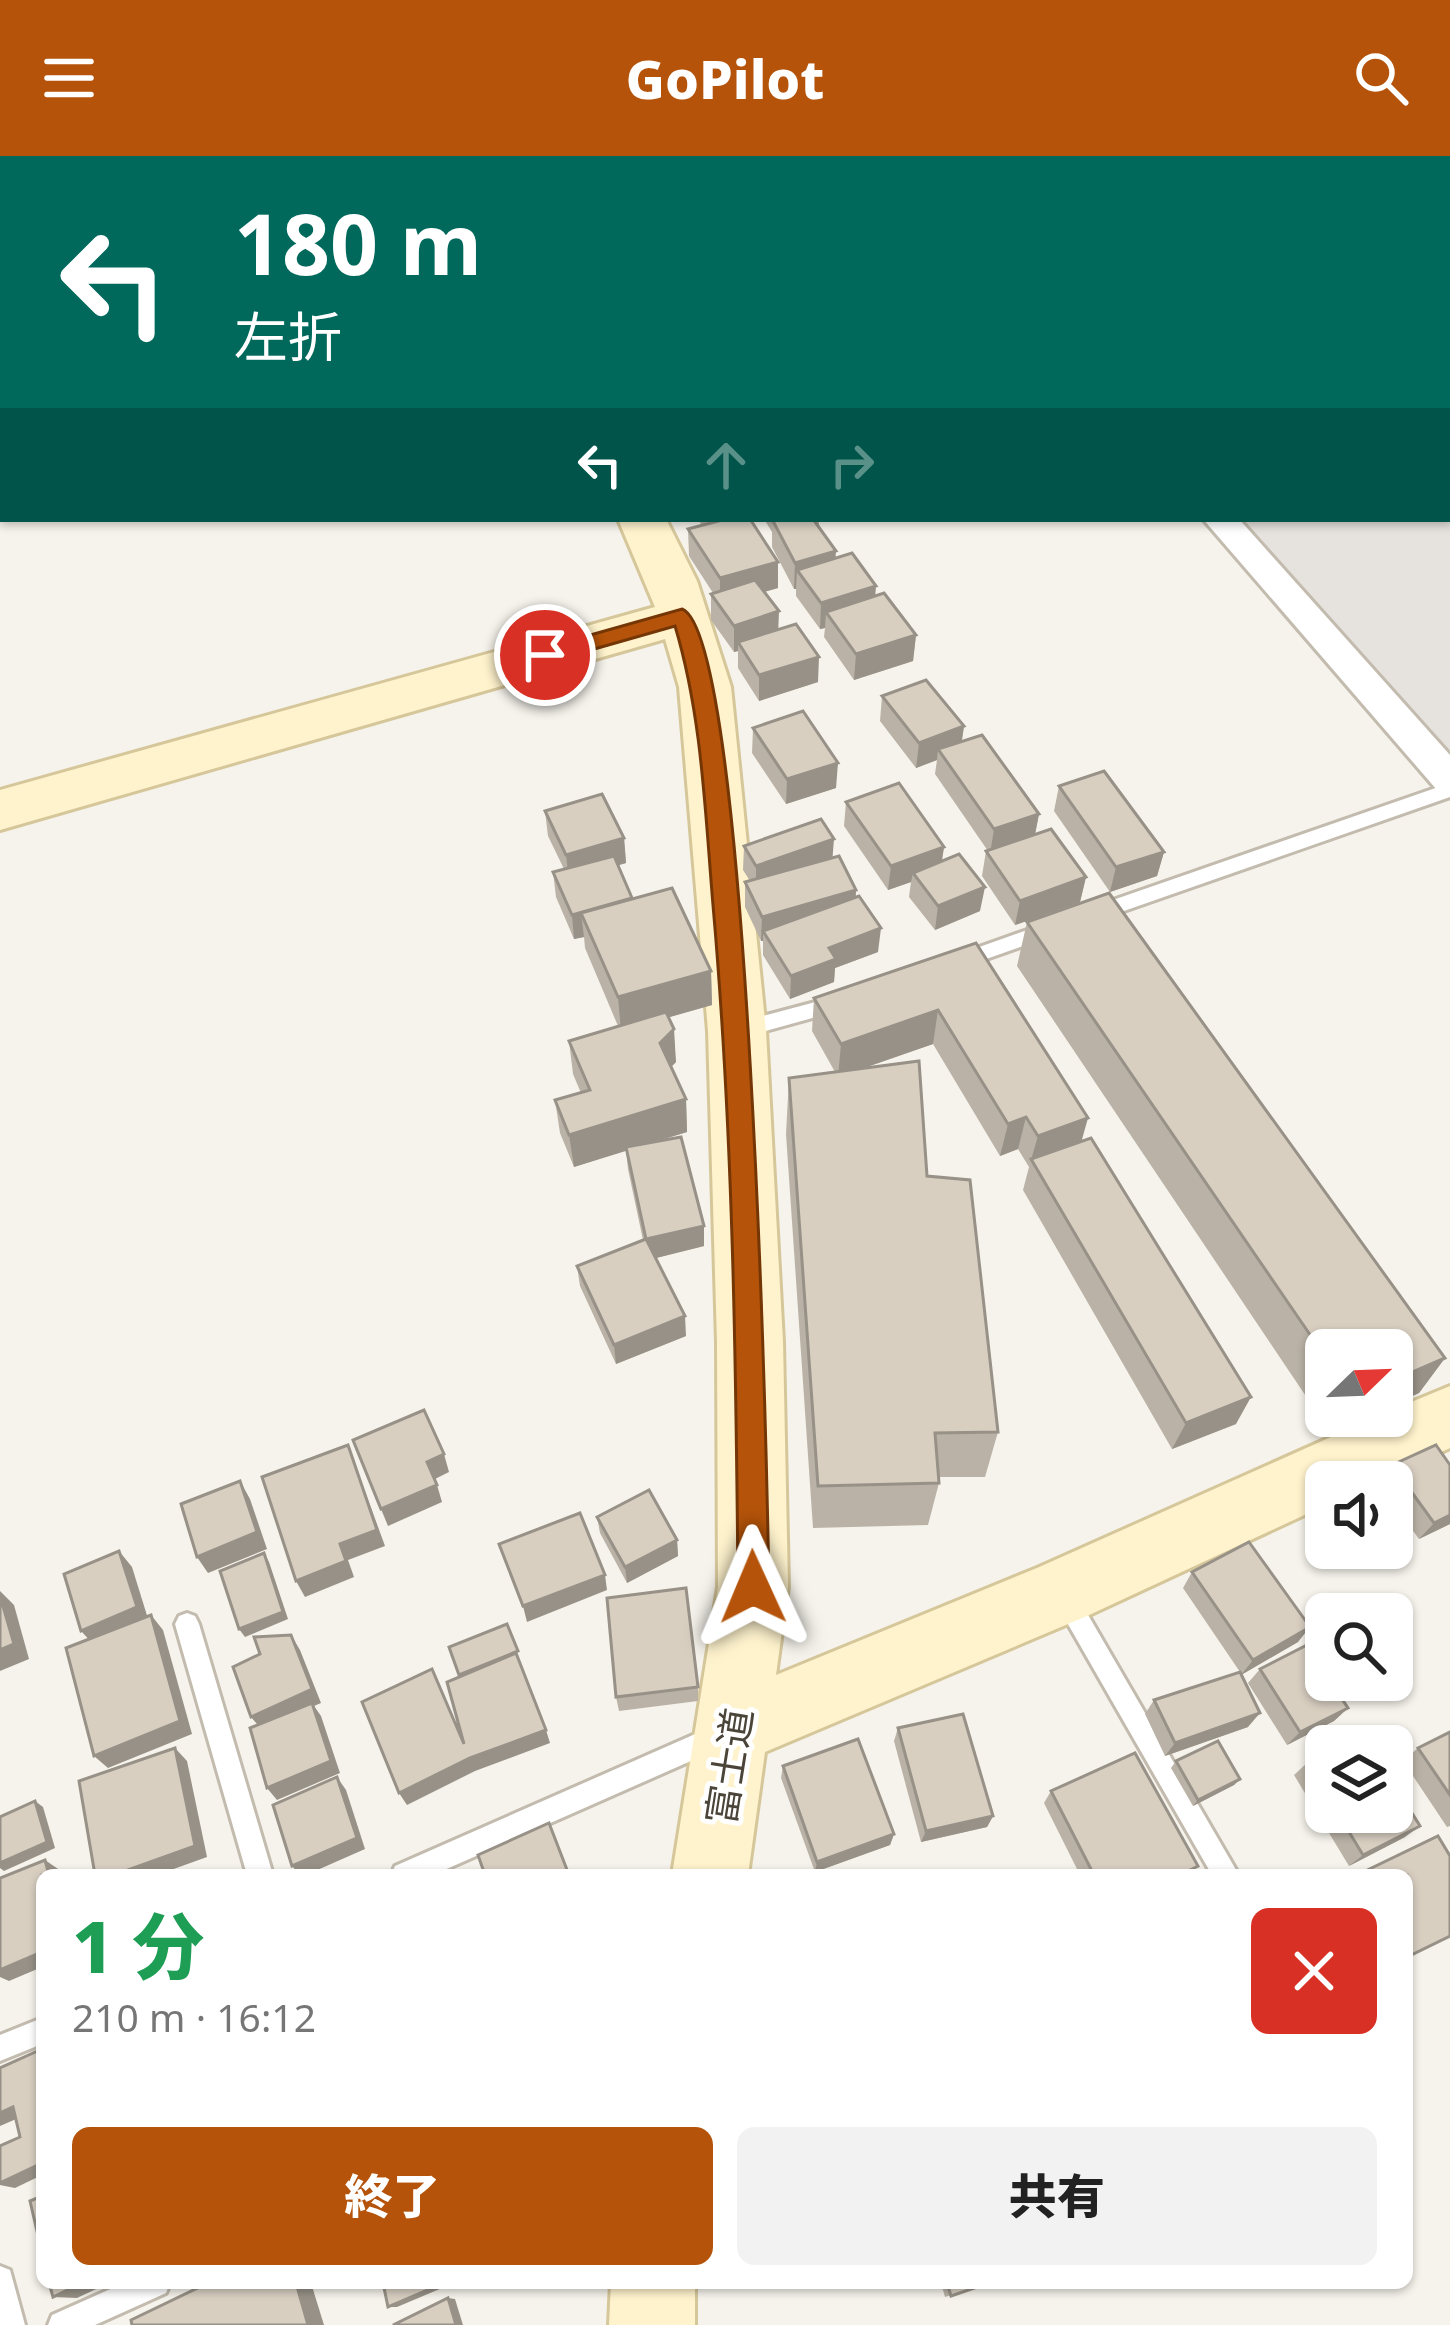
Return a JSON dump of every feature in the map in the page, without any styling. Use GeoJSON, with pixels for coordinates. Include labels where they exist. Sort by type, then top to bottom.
{"type":"FeatureCollection","features":[{"type":"Feature","properties":{"kind":"street","name":"富士道"},"geometry":{"type":"LineString","coordinates":[[643,522],[705,688],[737,1030],[750,1342],[753,1587],[711,1869]]}},
{"type":"Feature","properties":{"kind":"street"},"geometry":{"type":"LineString","coordinates":[[1223,522],[1450,780]]}},
{"type":"Feature","properties":{"kind":"street"},"geometry":{"type":"LineString","coordinates":[[0,811],[682,616]]}},
{"type":"Feature","properties":{"kind":"street"},"geometry":{"type":"LineString","coordinates":[[735,1728],[1062,1592],[1450,1416]]}},
{"type":"Feature","properties":{"kind":"street"},"geometry":{"type":"LineString","coordinates":[[652,2325],[653,2289]]}},
{"type":"Feature","properties":{"kind":"lane"},"geometry":{"type":"LineString","coordinates":[[942,967],[1450,790]]}},
{"type":"Feature","properties":{"kind":"lane"},"geometry":{"type":"LineString","coordinates":[[737,1030],[854,998]]}},
{"type":"Feature","properties":{"kind":"lane"},"geometry":{"type":"LineString","coordinates":[[1062,1592],[1223,1869]]}},
{"type":"Feature","properties":{"kind":"lane"},"geometry":{"type":"LineString","coordinates":[[187,1624],[258,1869]]}},
{"type":"Feature","properties":{"kind":"lane"},"geometry":{"type":"LineString","coordinates":[[418,1869],[735,1728]]}},
{"type":"Feature","properties":{"kind":"lane"},"geometry":{"type":"LineString","coordinates":[[0,2048],[36,2033]]}},
{"type":"Feature","properties":{"kind":"lane"},"geometry":{"type":"LineString","coordinates":[[0,2280],[11,2325]]}},
{"type":"Feature","properties":{"kind":"lane"},"geometry":{"type":"LineString","coordinates":[[62,2325],[143,2289]]}},
{"type":"Feature","properties":{"kind":"shaded area"},"geometry":{"type":"Polygon","coordinates":[[[1241,522],[1450,522],[1450,751],[1442,754],[1241,522]]]}},
{"type":"Feature","properties":{"kind":"building"},"geometry":{"type":"Polygon","coordinates":[[[715,522],[752,522],[778,562],[720,578],[688,529],[715,522]]]}},
{"type":"Feature","properties":{"kind":"building"},"geometry":{"type":"Polygon","coordinates":[[[774,522],[815,522],[836,551],[795,563],[774,522]]]}},
{"type":"Feature","properties":{"kind":"building"},"geometry":{"type":"Polygon","coordinates":[[[852,553],[876,586],[821,603],[797,570],[852,553]]]}},
{"type":"Feature","properties":{"kind":"building"},"geometry":{"type":"Polygon","coordinates":[[[755,580],[779,611],[734,626],[711,594],[755,580]]]}},
{"type":"Feature","properties":{"kind":"building"},"geometry":{"type":"Polygon","coordinates":[[[884,593],[916,635],[856,654],[826,612],[884,593]]]}},
{"type":"Feature","properties":{"kind":"building"},"geometry":{"type":"Polygon","coordinates":[[[796,624],[819,657],[759,675],[738,642],[796,624]]]}},
{"type":"Feature","properties":{"kind":"building"},"geometry":{"type":"Polygon","coordinates":[[[926,680],[964,726],[919,743],[882,696],[926,680]]]}},
{"type":"Feature","properties":{"kind":"building"},"geometry":{"type":"Polygon","coordinates":[[[803,711],[838,763],[787,779],[753,728],[803,711]]]}},
{"type":"Feature","properties":{"kind":"building"},"geometry":{"type":"Polygon","coordinates":[[[982,735],[1039,814],[994,829],[938,749],[982,735]]]}},
{"type":"Feature","properties":{"kind":"building"},"geometry":{"type":"Polygon","coordinates":[[[1104,771],[1164,852],[1116,867],[1059,786],[1104,771]]]}},
{"type":"Feature","properties":{"kind":"building"},"geometry":{"type":"Polygon","coordinates":[[[899,783],[944,847],[891,866],[846,802],[899,783]]]}},
{"type":"Feature","properties":{"kind":"building"},"geometry":{"type":"Polygon","coordinates":[[[602,794],[624,838],[566,855],[545,811],[602,794]]]}},
{"type":"Feature","properties":{"kind":"building"},"geometry":{"type":"Polygon","coordinates":[[[821,819],[834,839],[756,866],[744,846],[821,819]]]}},
{"type":"Feature","properties":{"kind":"building"},"geometry":{"type":"Polygon","coordinates":[[[1051,829],[1086,877],[1020,901],[986,851],[1051,829]]]}},
{"type":"Feature","properties":{"kind":"building"},"geometry":{"type":"Polygon","coordinates":[[[959,854],[985,887],[938,906],[913,873],[959,854]]]}},
{"type":"Feature","properties":{"kind":"building"},"geometry":{"type":"Polygon","coordinates":[[[614,856],[632,898],[572,915],[553,872],[614,856]]]}},
{"type":"Feature","properties":{"kind":"building"},"geometry":{"type":"Polygon","coordinates":[[[839,856],[856,890],[762,917],[745,882],[839,856]]]}},
{"type":"Feature","properties":{"kind":"building"},"geometry":{"type":"Polygon","coordinates":[[[672,888],[711,971],[618,997],[581,913],[672,888]]]}},
{"type":"Feature","properties":{"kind":"building"},"geometry":{"type":"Polygon","coordinates":[[[1109,893],[1445,1358],[1413,1372],[1413,1329],[1306,1329],[1027,922],[1109,893]]]}},
{"type":"Feature","properties":{"kind":"building"},"geometry":{"type":"Polygon","coordinates":[[[859,896],[881,928],[829,948],[836,959],[791,976],[763,931],[859,896]]]}},
{"type":"Feature","properties":{"kind":"building"},"geometry":{"type":"Polygon","coordinates":[[[976,943],[1088,1118],[1038,1136],[1026,1117],[1008,1124],[938,1010],[841,1044],[814,998],[976,943]]]}},
{"type":"Feature","properties":{"kind":"building"},"geometry":{"type":"Polygon","coordinates":[[[666,1012],[674,1029],[660,1043],[686,1099],[569,1135],[555,1100],[590,1090],[569,1041],[666,1012]]]}},
{"type":"Feature","properties":{"kind":"building"},"geometry":{"type":"Polygon","coordinates":[[[919,1061],[927,1176],[970,1180],[998,1432],[935,1433],[939,1483],[818,1486],[789,1078],[919,1061]]]}},
{"type":"Feature","properties":{"kind":"building"},"geometry":{"type":"Polygon","coordinates":[[[681,1137],[704,1226],[646,1239],[626,1147],[681,1137]]]}},
{"type":"Feature","properties":{"kind":"building"},"geometry":{"type":"Polygon","coordinates":[[[1091,1138],[1251,1397],[1186,1423],[1031,1159],[1091,1138]]]}},
{"type":"Feature","properties":{"kind":"building"},"geometry":{"type":"Polygon","coordinates":[[[646,1239],[685,1316],[614,1345],[577,1266],[646,1239]]]}},
{"type":"Feature","properties":{"kind":"building"},"geometry":{"type":"Polygon","coordinates":[[[424,1410],[444,1454],[427,1462],[437,1485],[381,1509],[353,1440],[424,1410]]]}},
{"type":"Feature","properties":{"kind":"building"},"geometry":{"type":"Polygon","coordinates":[[[348,1445],[377,1530],[340,1544],[346,1561],[296,1581],[262,1477],[348,1445]]]}},
{"type":"Feature","properties":{"kind":"building"},"geometry":{"type":"Polygon","coordinates":[[[1436,1445],[1450,1465],[1450,1515],[1434,1523],[1413,1494],[1413,1461],[1401,1461],[1436,1445]]]}},
{"type":"Feature","properties":{"kind":"building"},"geometry":{"type":"Polygon","coordinates":[[[240,1481],[257,1532],[197,1557],[181,1504],[240,1481]]]}},
{"type":"Feature","properties":{"kind":"building"},"geometry":{"type":"Polygon","coordinates":[[[649,1490],[677,1540],[625,1567],[597,1517],[649,1490]]]}},
{"type":"Feature","properties":{"kind":"building"},"geometry":{"type":"Polygon","coordinates":[[[580,1513],[605,1575],[523,1606],[499,1544],[580,1513]]]}},
{"type":"Feature","properties":{"kind":"building"},"geometry":{"type":"Polygon","coordinates":[[[1249,1542],[1305,1620],[1305,1630],[1253,1660],[1192,1572],[1249,1542]]]}},
{"type":"Feature","properties":{"kind":"building"},"geometry":{"type":"Polygon","coordinates":[[[119,1551],[137,1607],[81,1631],[64,1574],[119,1551]]]}},
{"type":"Feature","properties":{"kind":"building"},"geometry":{"type":"Polygon","coordinates":[[[264,1553],[283,1612],[239,1629],[220,1571],[264,1553]]]}},
{"type":"Feature","properties":{"kind":"building"},"geometry":{"type":"Polygon","coordinates":[[[686,1588],[698,1687],[616,1697],[607,1598],[686,1588]]]}},
{"type":"Feature","properties":{"kind":"building"},"geometry":{"type":"Polygon","coordinates":[[[0,1596],[14,1644],[0,1650],[0,1596]]]}},
{"type":"Feature","properties":{"kind":"building"},"geometry":{"type":"Polygon","coordinates":[[[151,1615],[180,1721],[94,1756],[66,1648],[151,1615]]]}},
{"type":"Feature","properties":{"kind":"building"},"geometry":{"type":"Polygon","coordinates":[[[507,1624],[518,1651],[459,1675],[449,1647],[507,1624]]]}},
{"type":"Feature","properties":{"kind":"building"},"geometry":{"type":"Polygon","coordinates":[[[291,1635],[312,1689],[251,1717],[233,1667],[260,1654],[254,1637],[291,1635]]]}},
{"type":"Feature","properties":{"kind":"building"},"geometry":{"type":"Polygon","coordinates":[[[1305,1646],[1305,1701],[1343,1701],[1348,1708],[1305,1725],[1300,1732],[1260,1669],[1305,1646]]]}},
{"type":"Feature","properties":{"kind":"building"},"geometry":{"type":"Polygon","coordinates":[[[516,1653],[546,1730],[470,1758],[399,1793],[362,1702],[432,1669],[464,1744],[447,1682],[516,1653]]]}},
{"type":"Feature","properties":{"kind":"building"},"geometry":{"type":"Polygon","coordinates":[[[1240,1672],[1260,1713],[1175,1743],[1154,1700],[1240,1672]]]}},
{"type":"Feature","properties":{"kind":"building"},"geometry":{"type":"Polygon","coordinates":[[[312,1703],[331,1761],[267,1788],[250,1728],[312,1703]]]}},
{"type":"Feature","properties":{"kind":"building"},"geometry":{"type":"Polygon","coordinates":[[[963,1714],[993,1816],[926,1831],[898,1728],[963,1714]]]}},
{"type":"Feature","properties":{"kind":"building"},"geometry":{"type":"Polygon","coordinates":[[[1450,1732],[1450,1795],[1418,1748],[1450,1732]]]}},
{"type":"Feature","properties":{"kind":"building"},"geometry":{"type":"Polygon","coordinates":[[[858,1739],[894,1834],[817,1862],[783,1766],[858,1739]]]}},
{"type":"Feature","properties":{"kind":"building"},"geometry":{"type":"Polygon","coordinates":[[[1218,1741],[1240,1779],[1198,1800],[1176,1761],[1218,1741]]]}},
{"type":"Feature","properties":{"kind":"building"},"geometry":{"type":"Polygon","coordinates":[[[175,1748],[195,1846],[131,1869],[94,1869],[79,1781],[175,1748]]]}},
{"type":"Feature","properties":{"kind":"building"},"geometry":{"type":"Polygon","coordinates":[[[1135,1753],[1198,1866],[1091,1869],[1051,1791],[1135,1753]]]}},
{"type":"Feature","properties":{"kind":"building"},"geometry":{"type":"Polygon","coordinates":[[[337,1777],[357,1838],[292,1866],[273,1805],[337,1777]]]}},
{"type":"Feature","properties":{"kind":"building"},"geometry":{"type":"Polygon","coordinates":[[[35,1801],[47,1842],[0,1863],[0,1817],[35,1801]]]}},
{"type":"Feature","properties":{"kind":"building"},"geometry":{"type":"Polygon","coordinates":[[[549,1823],[567,1869],[483,1869],[478,1855],[549,1823]]]}},
{"type":"Feature","properties":{"kind":"building"},"geometry":{"type":"Polygon","coordinates":[[[1350,1833],[1406,1833],[1363,1855],[1350,1833]]]}},
{"type":"Feature","properties":{"kind":"building"},"geometry":{"type":"Polygon","coordinates":[[[1438,1836],[1450,1856],[1450,1936],[1413,1954],[1413,1869],[1369,1869],[1438,1836]]]}},
{"type":"Feature","properties":{"kind":"building"},"geometry":{"type":"Polygon","coordinates":[[[45,1860],[47,1869],[36,1869],[36,1955],[0,1970],[0,1878],[45,1860]]]}},
{"type":"Feature","properties":{"kind":"building"},"geometry":{"type":"Polygon","coordinates":[[[36,2052],[36,2166],[0,2183],[0,2146],[20,2137],[13,2107],[0,2113],[0,2068],[36,2052]]]}},
{"type":"Feature","properties":{"kind":"building"},"geometry":{"type":"Polygon","coordinates":[[[196,2289],[298,2289],[308,2325],[132,2325],[131,2320],[196,2289]]]}},
{"type":"Feature","properties":{"kind":"building"},"geometry":{"type":"Polygon","coordinates":[[[384,2289],[430,2289],[388,2307],[384,2289]]]}},
{"type":"Feature","properties":{"kind":"building"},"geometry":{"type":"Polygon","coordinates":[[[448,2298],[456,2325],[393,2325],[448,2298]]]}},
{"type":"Feature","properties":{"kind":"route"},"geometry":{"type":"LineString","coordinates":[[545,655],[682,616],[705,688],[737,1030],[750,1342],[753,1587]]}}]}
